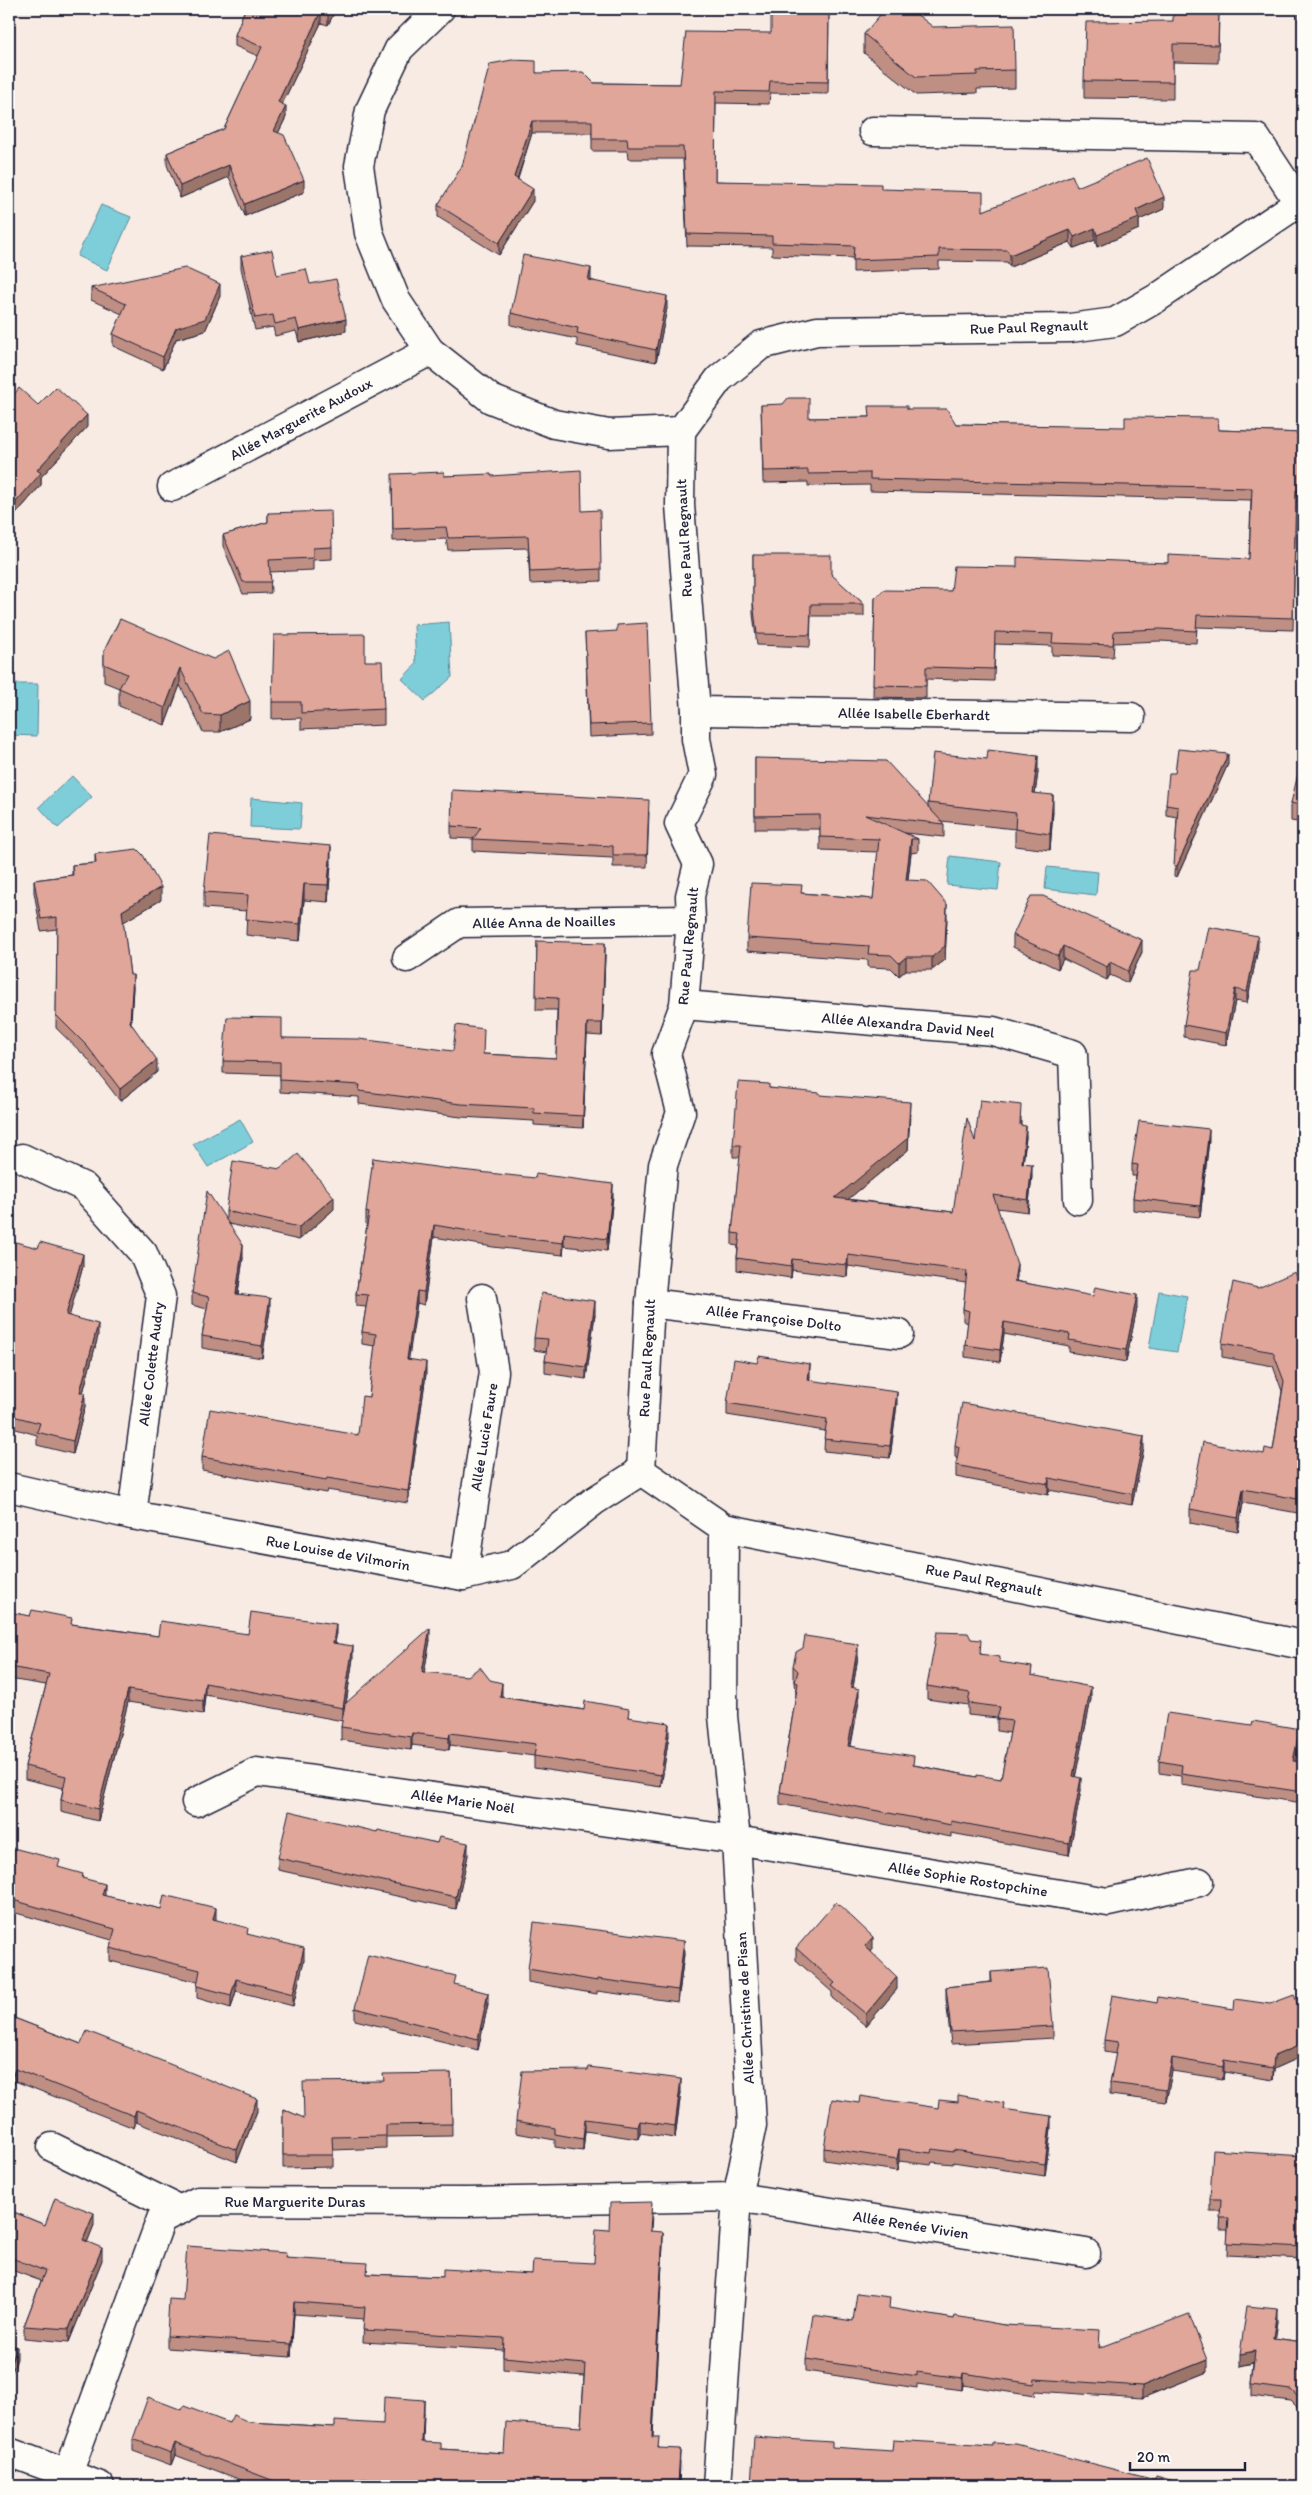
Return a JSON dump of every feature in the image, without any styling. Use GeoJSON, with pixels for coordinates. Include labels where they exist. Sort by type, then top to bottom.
{"type":"FeatureCollection","features":[{"type":"Feature","properties":{"kind":"street"},"geometry":{"type":"LineString","coordinates":[[440,9],[399,49],[370,110],[359,166],[369,233],[396,300],[430,351],[491,399],[554,424],[609,434],[682,431]]}},
{"type":"Feature","properties":{"kind":"street"},"geometry":{"type":"LineString","coordinates":[[873,131],[1256,138],[1301,202]]}},
{"type":"Feature","properties":{"kind":"street","name":"Rue Paul Regnault"},"geometry":{"type":"LineString","coordinates":[[1301,202],[1157,298],[1115,322],[1070,328],[817,331],[761,345],[719,379],[682,431],[680,505],[696,711],[696,739],[702,775],[679,824],[698,864],[690,896],[691,920],[684,1005],[666,1054],[681,1112],[663,1165],[650,1303],[640,1471],[724,1528],[1303,1645]]}},
{"type":"Feature","properties":{"kind":"street","name":"Allée Marguerite Audoux"},"geometry":{"type":"LineString","coordinates":[[172,488],[430,351]]}},
{"type":"Feature","properties":{"kind":"street","name":"Allée Isabelle Eberhardt"},"geometry":{"type":"LineString","coordinates":[[696,711],[1131,717]]}},
{"type":"Feature","properties":{"kind":"street","name":"Allée Anna de Noailles"},"geometry":{"type":"LineString","coordinates":[[407,958],[459,923],[691,920]]}},
{"type":"Feature","properties":{"kind":"street","name":"Allée Alexandra David Neel"},"geometry":{"type":"LineString","coordinates":[[684,1005],[994,1031],[1073,1054],[1078,1200]]}},
{"type":"Feature","properties":{"kind":"street","name":"Allée Colette Audry"},"geometry":{"type":"LineString","coordinates":[[22,1158],[84,1187],[143,1253],[160,1296],[132,1516]]}},
{"type":"Feature","properties":{"kind":"street","name":"Allée Lucie Faure"},"geometry":{"type":"LineString","coordinates":[[463,1576],[494,1372],[482,1298]]}},
{"type":"Feature","properties":{"kind":"street","name":"Allée Françoise Dolto"},"geometry":{"type":"LineString","coordinates":[[650,1303],[899,1334]]}},
{"type":"Feature","properties":{"kind":"street","name":"Rue Louise de Vilmorin"},"geometry":{"type":"LineString","coordinates":[[9,1487],[132,1516],[463,1576],[512,1565],[594,1501],[640,1471]]}},
{"type":"Feature","properties":{"kind":"street","name":"Allée Christine de Pisan"},"geometry":{"type":"LineString","coordinates":[[717,2486],[737,2197],[752,2125],[736,1840],[723,1716],[724,1528]]}},
{"type":"Feature","properties":{"kind":"street","name":"Allée Marie Noël"},"geometry":{"type":"LineString","coordinates":[[196,1802],[257,1772],[736,1840]]}},
{"type":"Feature","properties":{"kind":"street","name":"Allée Sophie Rostopchine"},"geometry":{"type":"LineString","coordinates":[[736,1840],[1108,1902],[1198,1882]]}},
{"type":"Feature","properties":{"kind":"street"},"geometry":{"type":"LineString","coordinates":[[52,2147],[180,2210]]}},
{"type":"Feature","properties":{"kind":"street","name":"Rue Marguerite Duras"},"geometry":{"type":"LineString","coordinates":[[66,2480],[161,2220],[198,2202],[468,2202],[737,2197]]}},
{"type":"Feature","properties":{"kind":"street","name":"Allée Renée Vivien"},"geometry":{"type":"LineString","coordinates":[[737,2197],[1086,2253]]}},
{"type":"Feature","properties":{"kind":"street"},"geometry":{"type":"LineString","coordinates":[[9,2452],[66,2480],[100,2486]]}},
{"type":"Feature","properties":{"kind":"water"},"geometry":{"type":"Polygon","coordinates":[[[101,205],[131,217],[107,270],[77,256],[101,205]]]}},
{"type":"Feature","properties":{"kind":"water"},"geometry":{"type":"Polygon","coordinates":[[[449,622],[452,677],[425,701],[402,679],[416,664],[414,625],[449,622]]]}},
{"type":"Feature","properties":{"kind":"water"},"geometry":{"type":"Polygon","coordinates":[[[10,684],[38,684],[37,736],[9,735],[10,684]]]}},
{"type":"Feature","properties":{"kind":"water"},"geometry":{"type":"Polygon","coordinates":[[[72,776],[92,797],[58,828],[39,807],[72,776]]]}},
{"type":"Feature","properties":{"kind":"water"},"geometry":{"type":"Polygon","coordinates":[[[251,798],[302,803],[300,829],[250,827],[251,798]]]}},
{"type":"Feature","properties":{"kind":"water"},"geometry":{"type":"Polygon","coordinates":[[[950,856],[1001,862],[998,890],[947,885],[950,856]]]}},
{"type":"Feature","properties":{"kind":"water"},"geometry":{"type":"Polygon","coordinates":[[[1047,867],[1098,872],[1096,895],[1045,889],[1047,867]]]}},
{"type":"Feature","properties":{"kind":"water"},"geometry":{"type":"Polygon","coordinates":[[[240,1119],[253,1142],[208,1167],[193,1144],[240,1119]]]}},
{"type":"Feature","properties":{"kind":"water"},"geometry":{"type":"Polygon","coordinates":[[[1159,1291],[1187,1296],[1177,1352],[1149,1348],[1159,1291]]]}},
{"type":"Feature","properties":{"kind":"building"},"geometry":{"type":"Polygon","coordinates":[[[245,9],[330,9],[328,13],[321,11],[278,102],[286,106],[274,131],[284,135],[304,180],[245,204],[229,165],[180,186],[167,153],[224,129],[262,47],[235,35],[245,9]]]}},
{"type":"Feature","properties":{"kind":"building"},"geometry":{"type":"Polygon","coordinates":[[[771,9],[829,9],[828,82],[770,81],[769,92],[716,91],[715,181],[881,184],[881,189],[983,192],[983,211],[1072,175],[1077,187],[1147,158],[1164,197],[1136,210],[1139,218],[1097,235],[1095,228],[1074,237],[1070,230],[1010,255],[1007,250],[939,249],[939,257],[853,260],[854,246],[772,243],[772,236],[687,234],[683,147],[628,147],[627,139],[592,139],[592,121],[532,121],[514,177],[533,189],[499,243],[438,205],[462,166],[490,64],[512,60],[536,61],[536,73],[583,72],[594,83],[680,84],[686,32],[771,33],[771,9]]]}},
{"type":"Feature","properties":{"kind":"building"},"geometry":{"type":"Polygon","coordinates":[[[885,9],[910,9],[933,27],[1014,25],[1015,70],[977,71],[977,75],[916,77],[864,34],[885,9]]]}},
{"type":"Feature","properties":{"kind":"building"},"geometry":{"type":"Polygon","coordinates":[[[1173,9],[1219,9],[1218,45],[1173,44],[1173,82],[1084,81],[1086,22],[1173,21],[1173,9]]]}},
{"type":"Feature","properties":{"kind":"building"},"geometry":{"type":"Polygon","coordinates":[[[1299,10],[1303,10],[1303,78],[1301,78],[1299,10]]]}},
{"type":"Feature","properties":{"kind":"building"},"geometry":{"type":"Polygon","coordinates":[[[272,250],[277,275],[306,269],[310,284],[336,279],[346,319],[299,330],[296,319],[275,324],[273,315],[255,318],[241,256],[272,250]]]}},
{"type":"Feature","properties":{"kind":"building"},"geometry":{"type":"Polygon","coordinates":[[[523,255],[591,268],[588,280],[667,296],[656,350],[577,333],[578,328],[511,313],[523,255]]]}},
{"type":"Feature","properties":{"kind":"building"},"geometry":{"type":"Polygon","coordinates":[[[185,268],[220,284],[205,319],[176,328],[163,357],[113,334],[126,304],[91,288],[185,268]]]}},
{"type":"Feature","properties":{"kind":"building"},"geometry":{"type":"Polygon","coordinates":[[[56,387],[87,415],[37,470],[41,473],[16,502],[9,497],[9,401],[19,388],[38,405],[56,387]]]}},
{"type":"Feature","properties":{"kind":"building"},"geometry":{"type":"Polygon","coordinates":[[[788,398],[809,398],[809,418],[870,417],[869,406],[907,406],[907,409],[947,409],[956,424],[1125,427],[1125,417],[1218,418],[1219,430],[1303,433],[1303,490],[1296,490],[1293,618],[1197,615],[1196,631],[1160,629],[1114,631],[1113,645],[1052,643],[1053,634],[995,632],[994,669],[926,667],[926,686],[873,685],[875,598],[884,590],[951,591],[954,566],[1017,567],[1017,557],[1168,563],[1168,555],[1249,559],[1252,488],[870,479],[870,473],[808,474],[808,470],[763,471],[761,405],[783,404],[788,398]]]}},
{"type":"Feature","properties":{"kind":"building"},"geometry":{"type":"Polygon","coordinates":[[[581,470],[582,511],[600,510],[601,569],[530,572],[528,536],[448,538],[446,527],[393,529],[392,474],[444,472],[444,476],[491,474],[491,476],[581,470]]]}},
{"type":"Feature","properties":{"kind":"building"},"geometry":{"type":"Polygon","coordinates":[[[331,511],[332,547],[313,548],[313,558],[269,560],[271,582],[243,582],[223,535],[268,522],[268,513],[331,511]]]}},
{"type":"Feature","properties":{"kind":"building"},"geometry":{"type":"Polygon","coordinates":[[[753,555],[831,555],[831,574],[864,604],[811,604],[810,635],[757,634],[753,602],[753,555]]]}},
{"type":"Feature","properties":{"kind":"building"},"geometry":{"type":"Polygon","coordinates":[[[120,619],[213,659],[229,651],[250,701],[220,715],[203,714],[180,668],[165,708],[119,688],[127,674],[104,664],[104,651],[120,619]]]}},
{"type":"Feature","properties":{"kind":"building"},"geometry":{"type":"Polygon","coordinates":[[[647,623],[651,723],[589,725],[585,633],[617,631],[617,625],[647,623]]]}},
{"type":"Feature","properties":{"kind":"building"},"geometry":{"type":"Polygon","coordinates":[[[365,634],[365,661],[382,661],[384,709],[301,713],[301,702],[272,702],[274,635],[365,634]]]}},
{"type":"Feature","properties":{"kind":"building"},"geometry":{"type":"Polygon","coordinates":[[[1178,749],[1228,754],[1177,866],[1174,866],[1178,807],[1166,805],[1169,773],[1175,773],[1178,749]]]}},
{"type":"Feature","properties":{"kind":"building"},"geometry":{"type":"Polygon","coordinates":[[[988,750],[1038,756],[1033,793],[1053,795],[1050,834],[1015,829],[1016,813],[928,803],[933,753],[987,759],[988,750]]]}},
{"type":"Feature","properties":{"kind":"building"},"geometry":{"type":"Polygon","coordinates":[[[755,758],[886,761],[944,824],[865,815],[918,839],[911,839],[906,880],[927,881],[947,904],[945,946],[932,957],[906,957],[899,963],[891,955],[868,954],[869,946],[747,938],[751,883],[802,885],[801,893],[873,899],[879,839],[820,837],[820,815],[755,816],[755,758]]]}},
{"type":"Feature","properties":{"kind":"building"},"geometry":{"type":"Polygon","coordinates":[[[1298,774],[1303,774],[1303,806],[1291,803],[1298,774]]]}},
{"type":"Feature","properties":{"kind":"building"},"geometry":{"type":"Polygon","coordinates":[[[452,790],[649,800],[647,855],[613,855],[613,846],[473,839],[481,828],[451,826],[452,790]]]}},
{"type":"Feature","properties":{"kind":"building"},"geometry":{"type":"Polygon","coordinates":[[[210,835],[331,846],[328,885],[304,884],[300,924],[246,919],[248,895],[204,892],[210,835]]]}},
{"type":"Feature","properties":{"kind":"building"},"geometry":{"type":"Polygon","coordinates":[[[137,849],[143,855],[161,887],[122,911],[130,975],[133,975],[130,1022],[157,1060],[120,1089],[87,1046],[56,1015],[57,917],[41,919],[34,880],[73,875],[72,865],[96,863],[95,854],[137,849]]]}},
{"type":"Feature","properties":{"kind":"building"},"geometry":{"type":"Polygon","coordinates":[[[1031,896],[1043,896],[1142,940],[1128,971],[1110,962],[1107,967],[1063,946],[1058,956],[1013,935],[1031,896]]]}},
{"type":"Feature","properties":{"kind":"building"},"geometry":{"type":"Polygon","coordinates":[[[1209,927],[1258,936],[1247,992],[1235,989],[1226,1033],[1184,1025],[1193,970],[1200,970],[1209,927]]]}},
{"type":"Feature","properties":{"kind":"building"},"geometry":{"type":"Polygon","coordinates":[[[537,941],[605,943],[602,1023],[587,1023],[583,1116],[534,1113],[534,1108],[461,1104],[359,1091],[360,1085],[280,1080],[280,1062],[223,1061],[227,1017],[282,1018],[282,1038],[359,1039],[453,1051],[456,1025],[484,1029],[483,1054],[556,1058],[558,998],[536,997],[537,941]]]}},
{"type":"Feature","properties":{"kind":"building"},"geometry":{"type":"Polygon","coordinates":[[[738,1082],[769,1084],[769,1088],[820,1093],[820,1095],[910,1102],[908,1138],[835,1198],[953,1212],[967,1118],[975,1141],[980,1100],[1021,1105],[1020,1125],[1026,1126],[1022,1163],[1032,1164],[1028,1200],[993,1195],[1017,1264],[1014,1281],[1093,1296],[1095,1287],[1137,1295],[1126,1350],[1069,1340],[1070,1334],[1004,1322],[1000,1350],[965,1345],[969,1311],[963,1309],[967,1271],[848,1255],[847,1265],[792,1259],[791,1266],[737,1258],[740,1234],[732,1233],[741,1145],[733,1145],[738,1082]]]}},
{"type":"Feature","properties":{"kind":"building"},"geometry":{"type":"Polygon","coordinates":[[[1139,1121],[1209,1129],[1200,1206],[1133,1198],[1138,1165],[1132,1164],[1139,1121]]]}},
{"type":"Feature","properties":{"kind":"building"},"geometry":{"type":"Polygon","coordinates":[[[298,1154],[334,1197],[299,1227],[226,1211],[233,1161],[280,1169],[298,1154]]]}},
{"type":"Feature","properties":{"kind":"building"},"geometry":{"type":"Polygon","coordinates":[[[373,1158],[442,1168],[535,1178],[536,1174],[613,1184],[607,1239],[564,1233],[563,1243],[493,1235],[434,1225],[424,1292],[417,1291],[407,1359],[426,1362],[408,1491],[327,1478],[326,1480],[202,1457],[210,1409],[358,1435],[362,1396],[369,1397],[376,1334],[362,1332],[368,1295],[356,1294],[369,1213],[366,1212],[373,1158]]]}},
{"type":"Feature","properties":{"kind":"building"},"geometry":{"type":"Polygon","coordinates":[[[207,1191],[243,1245],[236,1294],[270,1298],[262,1346],[202,1336],[209,1297],[192,1293],[207,1191]]]}},
{"type":"Feature","properties":{"kind":"building"},"geometry":{"type":"Polygon","coordinates":[[[12,1241],[38,1248],[40,1242],[83,1254],[66,1315],[98,1324],[80,1392],[85,1393],[73,1441],[37,1432],[40,1423],[9,1415],[9,1253],[12,1241]]]}},
{"type":"Feature","properties":{"kind":"building"},"geometry":{"type":"Polygon","coordinates":[[[1295,1272],[1303,1291],[1303,1500],[1243,1489],[1238,1518],[1190,1509],[1203,1442],[1264,1454],[1265,1448],[1273,1450],[1284,1381],[1273,1352],[1222,1343],[1233,1282],[1258,1288],[1295,1272]]]}},
{"type":"Feature","properties":{"kind":"building"},"geometry":{"type":"Polygon","coordinates":[[[541,1293],[595,1301],[586,1367],[545,1361],[548,1339],[534,1338],[541,1293]]]}},
{"type":"Feature","properties":{"kind":"building"},"geometry":{"type":"Polygon","coordinates":[[[759,1356],[810,1364],[808,1380],[897,1392],[890,1446],[824,1439],[827,1419],[727,1403],[734,1359],[757,1363],[759,1356]]]}},
{"type":"Feature","properties":{"kind":"building"},"geometry":{"type":"Polygon","coordinates":[[[962,1403],[1144,1436],[1132,1494],[1049,1478],[1048,1484],[956,1465],[959,1447],[955,1445],[962,1403]]]}},
{"type":"Feature","properties":{"kind":"building"},"geometry":{"type":"Polygon","coordinates":[[[32,1610],[72,1618],[71,1624],[158,1636],[160,1621],[248,1634],[251,1612],[336,1624],[333,1643],[353,1646],[343,1708],[205,1683],[203,1701],[128,1690],[98,1809],[61,1800],[66,1776],[25,1766],[49,1674],[9,1667],[9,1612],[30,1616],[32,1610]]]}},
{"type":"Feature","properties":{"kind":"building"},"geometry":{"type":"Polygon","coordinates":[[[430,1628],[422,1672],[468,1676],[480,1667],[490,1680],[502,1683],[500,1697],[584,1710],[585,1701],[629,1709],[628,1717],[669,1723],[661,1775],[534,1756],[536,1744],[450,1733],[449,1738],[412,1733],[411,1737],[341,1727],[345,1704],[430,1628]]]}},
{"type":"Feature","properties":{"kind":"building"},"geometry":{"type":"Polygon","coordinates":[[[937,1632],[968,1633],[971,1639],[981,1640],[980,1654],[1000,1657],[999,1662],[1032,1667],[1031,1675],[1091,1687],[1073,1776],[1081,1778],[1069,1843],[951,1821],[951,1825],[780,1792],[798,1683],[795,1682],[798,1671],[793,1666],[796,1652],[803,1648],[805,1636],[858,1644],[851,1687],[859,1689],[848,1746],[914,1756],[913,1765],[977,1777],[977,1775],[1001,1779],[1012,1721],[997,1719],[1000,1707],[968,1703],[970,1693],[927,1686],[937,1632]]]}},
{"type":"Feature","properties":{"kind":"building"},"geometry":{"type":"Polygon","coordinates":[[[1167,1713],[1252,1725],[1253,1721],[1300,1729],[1293,1761],[1303,1762],[1303,1792],[1181,1774],[1182,1765],[1159,1761],[1167,1713]]]}},
{"type":"Feature","properties":{"kind":"building"},"geometry":{"type":"Polygon","coordinates":[[[289,1811],[377,1832],[378,1830],[437,1843],[439,1837],[468,1843],[456,1897],[278,1858],[289,1811]]]}},
{"type":"Feature","properties":{"kind":"building"},"geometry":{"type":"Polygon","coordinates":[[[9,1847],[60,1860],[58,1867],[83,1874],[82,1878],[105,1884],[102,1895],[161,1909],[164,1895],[216,1908],[213,1919],[248,1928],[247,1934],[304,1948],[293,1994],[236,1979],[231,1995],[197,1986],[200,1970],[110,1948],[115,1929],[9,1899],[9,1847]]]}},
{"type":"Feature","properties":{"kind":"building"},"geometry":{"type":"Polygon","coordinates":[[[836,1902],[873,1937],[865,1946],[897,1977],[866,2014],[832,1986],[835,1983],[796,1948],[836,1902]]]}},
{"type":"Feature","properties":{"kind":"building"},"geometry":{"type":"Polygon","coordinates":[[[534,1922],[684,1941],[678,1990],[597,1979],[597,1981],[528,1969],[534,1922]]]}},
{"type":"Feature","properties":{"kind":"building"},"geometry":{"type":"Polygon","coordinates":[[[368,1955],[456,1976],[454,1984],[488,1993],[478,2039],[355,2008],[368,1955]]]}},
{"type":"Feature","properties":{"kind":"building"},"geometry":{"type":"Polygon","coordinates":[[[1048,1968],[1053,2026],[951,2032],[946,1987],[992,1982],[991,1972],[1048,1968]]]}},
{"type":"Feature","properties":{"kind":"building"},"geometry":{"type":"Polygon","coordinates":[[[1112,1995],[1157,2003],[1158,1997],[1234,2009],[1235,1999],[1270,2004],[1294,1995],[1303,2016],[1303,2044],[1274,2056],[1273,2068],[1224,2060],[1223,2067],[1172,2058],[1166,2090],[1110,2083],[1118,2042],[1104,2040],[1112,1995]]]}},
{"type":"Feature","properties":{"kind":"building"},"geometry":{"type":"Polygon","coordinates":[[[9,2016],[81,2044],[87,2031],[257,2099],[237,2150],[136,2110],[134,2116],[15,2069],[9,2086],[9,2016]]]}},
{"type":"Feature","properties":{"kind":"building"},"geometry":{"type":"Polygon","coordinates":[[[589,2067],[681,2079],[675,2126],[640,2121],[638,2126],[585,2119],[583,2139],[555,2134],[555,2128],[516,2121],[522,2071],[588,2070],[589,2067]]]}},
{"type":"Feature","properties":{"kind":"building"},"geometry":{"type":"Polygon","coordinates":[[[451,2073],[452,2124],[386,2125],[386,2136],[332,2137],[333,2155],[283,2155],[283,2109],[304,2118],[303,2082],[384,2081],[383,2074],[451,2073]]]}},
{"type":"Feature","properties":{"kind":"building"},"geometry":{"type":"Polygon","coordinates":[[[958,2095],[1004,2103],[1003,2109],[1051,2116],[1045,2164],[953,2150],[953,2152],[932,2149],[931,2153],[899,2149],[897,2159],[824,2148],[832,2099],[859,2103],[860,2096],[938,2108],[939,2100],[958,2102],[958,2095]]]}},
{"type":"Feature","properties":{"kind":"building"},"geometry":{"type":"Polygon","coordinates":[[[1213,2150],[1303,2156],[1303,2247],[1227,2243],[1229,2218],[1220,2218],[1221,2199],[1210,2199],[1213,2150]]]}},
{"type":"Feature","properties":{"kind":"building"},"geometry":{"type":"Polygon","coordinates":[[[55,2198],[94,2213],[83,2240],[102,2248],[69,2329],[24,2326],[45,2271],[9,2257],[12,2250],[9,2249],[9,2210],[45,2225],[55,2198]]]}},
{"type":"Feature","properties":{"kind":"building"},"geometry":{"type":"Polygon","coordinates":[[[652,2202],[650,2231],[663,2232],[652,2437],[659,2437],[658,2448],[680,2449],[678,2486],[472,2486],[362,2479],[361,2486],[282,2484],[175,2443],[171,2453],[133,2439],[148,2397],[182,2410],[184,2406],[229,2423],[233,2415],[249,2422],[335,2427],[335,2421],[383,2424],[384,2397],[424,2400],[422,2442],[441,2443],[441,2449],[504,2453],[506,2422],[581,2427],[585,2364],[503,2357],[504,2338],[363,2330],[365,2307],[294,2302],[291,2344],[167,2336],[169,2299],[183,2300],[187,2246],[286,2253],[285,2258],[368,2263],[367,2274],[443,2277],[443,2269],[532,2274],[533,2260],[594,2263],[596,2229],[609,2230],[610,2203],[652,2202]]]}},
{"type":"Feature","properties":{"kind":"building"},"geometry":{"type":"Polygon","coordinates":[[[857,2293],[890,2297],[889,2308],[954,2319],[955,2316],[1004,2325],[1100,2330],[1099,2348],[1189,2314],[1207,2360],[1142,2386],[1035,2379],[1034,2384],[963,2373],[962,2378],[917,2372],[917,2376],[806,2359],[813,2315],[853,2321],[857,2293]]]}},
{"type":"Feature","properties":{"kind":"building"},"geometry":{"type":"Polygon","coordinates":[[[1247,2306],[1277,2309],[1273,2338],[1303,2342],[1303,2402],[1291,2390],[1251,2385],[1255,2351],[1240,2354],[1247,2306]]]}},
{"type":"Feature","properties":{"kind":"building"},"geometry":{"type":"Polygon","coordinates":[[[9,2344],[17,2347],[9,2368],[9,2344]]]}},
{"type":"Feature","properties":{"kind":"building"},"geometry":{"type":"Polygon","coordinates":[[[754,2437],[832,2442],[832,2447],[892,2451],[893,2440],[993,2446],[993,2443],[1016,2444],[1155,2480],[1156,2476],[1192,2486],[751,2486],[754,2437]]]}}]}
